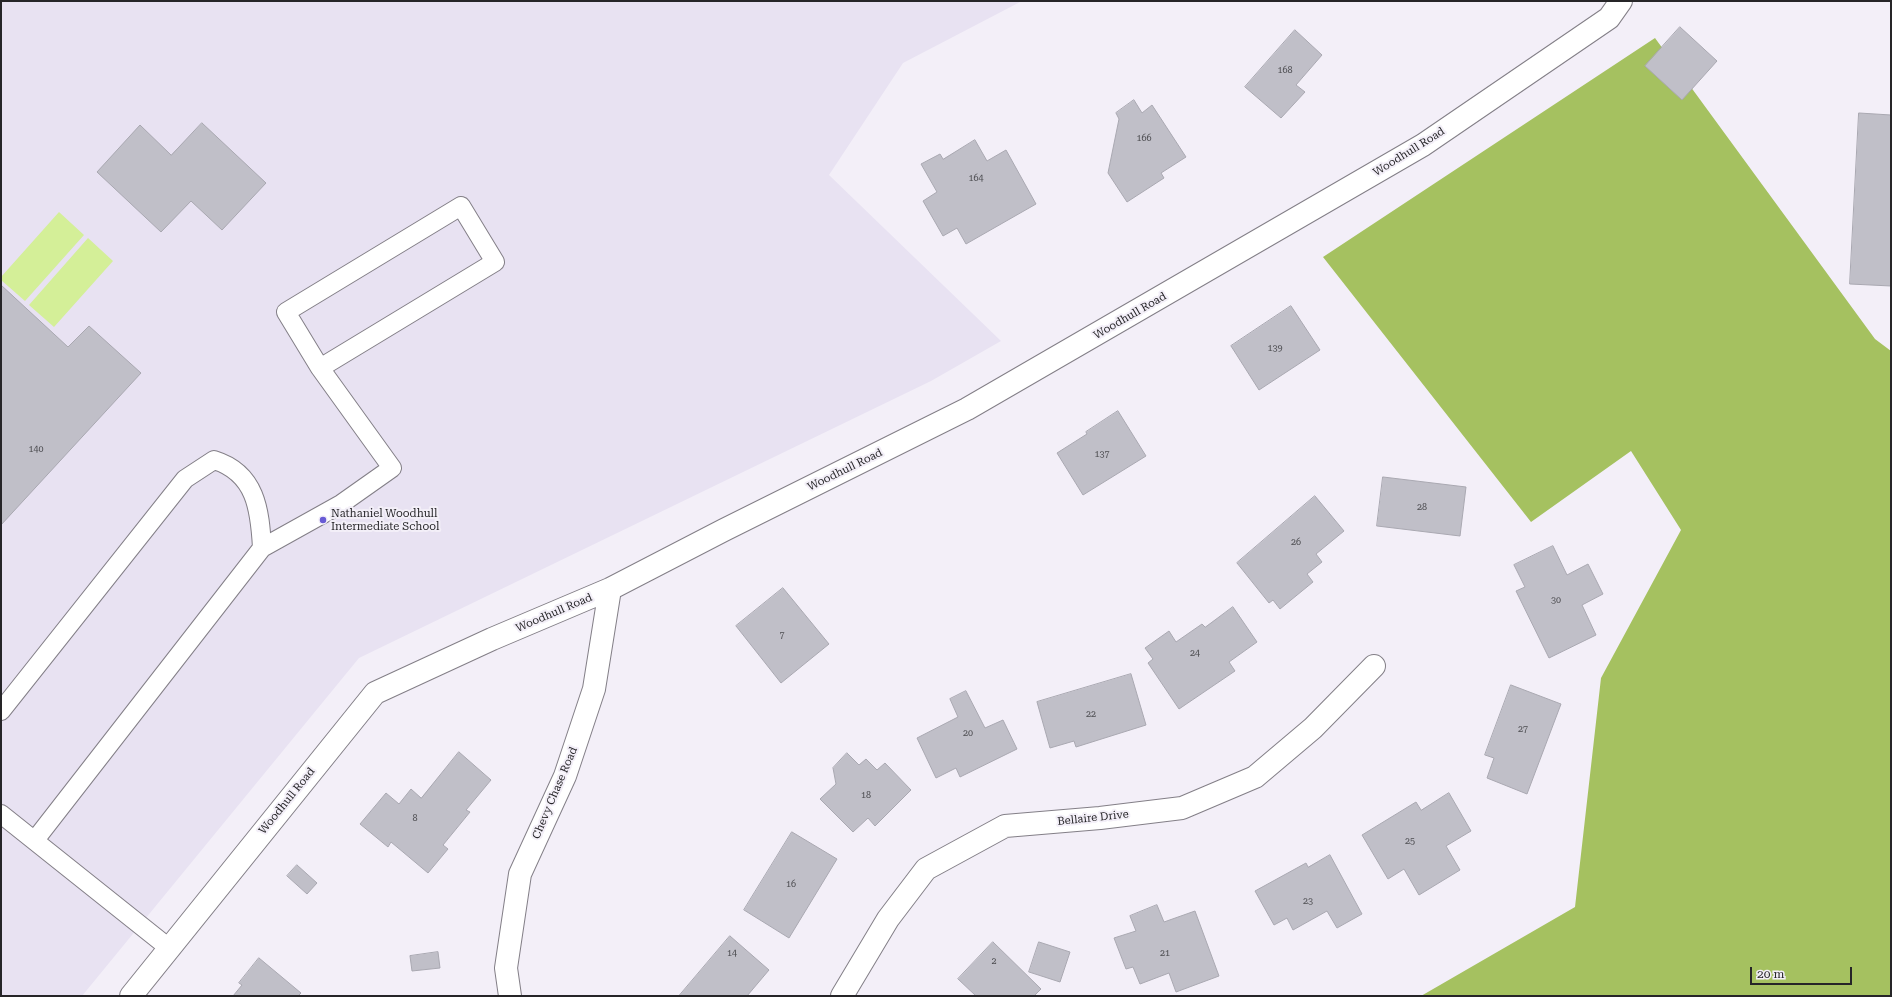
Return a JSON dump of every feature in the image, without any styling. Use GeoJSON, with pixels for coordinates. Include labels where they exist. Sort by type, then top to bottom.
{"type":"FeatureCollection","features":[{"type":"Feature","properties":{"kind":"street","name":"Woodhull Road"},"geometry":{"type":"LineString","coordinates":[[130,996],[374,693],[492,639],[610,589],[730,527],[967,409],[1086,342],[1423,145],[1609,18],[1620,1]]}},
{"type":"Feature","properties":{"kind":"street","name":"Chevy Chase Road"},"geometry":{"type":"LineString","coordinates":[[510,996],[506,968],[520,874],[565,776],[594,689],[610,589]]}},
{"type":"Feature","properties":{"kind":"street","name":"Bellaire Drive"},"geometry":{"type":"LineString","coordinates":[[845,994],[888,919],[926,869],[1005,826],[1100,818],[1182,808],[1255,777],[1313,728],[1374,666]]}},
{"type":"Feature","properties":{"kind":"lane"},"geometry":{"type":"LineString","coordinates":[[35,840],[262,548],[341,504],[392,468],[320,368],[286,312],[461,206],[495,262],[320,368]]}},
{"type":"Feature","properties":{"kind":"lane"},"geometry":{"type":"LineString","coordinates":[[1,711],[185,479],[214,460],[228,464],[239,473],[247,483],[256,500],[261,519],[262,548]]}},
{"type":"Feature","properties":{"kind":"lane"},"geometry":{"type":"LineString","coordinates":[[1,814],[169,948]]}},
{"type":"Feature","properties":{"kind":"shaded area","name":"Nathaniel Woodhull Intermediate School"},"geometry":{"type":"Polygon","coordinates":[[[1,1],[1022,1],[903,63],[829,175],[1001,341],[931,381],[359,658],[82,996],[1,996],[1,1]]]}},
{"type":"Feature","properties":{"kind":"green space"},"geometry":{"type":"Polygon","coordinates":[[[1655,38],[1875,339],[1891,351],[1891,996],[1421,996],[1575,907],[1601,678],[1681,530],[1631,451],[1531,522],[1323,257],[1655,38]]]}},
{"type":"Feature","properties":{"kind":"green space"},"geometry":{"type":"Polygon","coordinates":[[[59,212],[84,235],[25,301],[1,280],[1,277],[59,212]]]}},
{"type":"Feature","properties":{"kind":"green space"},"geometry":{"type":"Polygon","coordinates":[[[88,238],[113,261],[54,327],[29,305],[88,238]]]}},
{"type":"Feature","properties":{"kind":"building"},"geometry":{"type":"Polygon","coordinates":[[[1680,27],[1717,61],[1682,100],[1645,66],[1680,27]]]}},
{"type":"Feature","properties":{"kind":"building"},"geometry":{"type":"Polygon","coordinates":[[[1295,30],[1322,55],[1296,85],[1305,92],[1281,118],[1245,87],[1295,30]]]}},
{"type":"Feature","properties":{"kind":"building"},"geometry":{"type":"Polygon","coordinates":[[[1134,100],[1142,113],[1152,105],[1186,157],[1161,173],[1164,178],[1127,202],[1108,173],[1119,119],[1116,113],[1134,100]]]}},
{"type":"Feature","properties":{"kind":"building"},"geometry":{"type":"Polygon","coordinates":[[[1859,113],[1891,115],[1891,286],[1850,284],[1859,113]]]}},
{"type":"Feature","properties":{"kind":"building"},"geometry":{"type":"Polygon","coordinates":[[[202,123],[266,183],[222,230],[191,201],[161,232],[97,172],[140,125],[171,155],[202,123]]]}},
{"type":"Feature","properties":{"kind":"building"},"geometry":{"type":"Polygon","coordinates":[[[975,140],[987,161],[1006,150],[1036,204],[966,244],[957,228],[943,236],[923,201],[937,192],[921,164],[940,154],[943,159],[975,140]]]}},
{"type":"Feature","properties":{"kind":"building"},"geometry":{"type":"Polygon","coordinates":[[[1,285],[68,347],[89,326],[141,373],[1,525],[1,285]]]}},
{"type":"Feature","properties":{"kind":"building"},"geometry":{"type":"Polygon","coordinates":[[[1291,306],[1320,350],[1259,390],[1231,346],[1291,306]]]}},
{"type":"Feature","properties":{"kind":"building"},"geometry":{"type":"Polygon","coordinates":[[[1118,411],[1146,456],[1083,495],[1057,453],[1087,434],[1086,432],[1118,411]]]}},
{"type":"Feature","properties":{"kind":"building"},"geometry":{"type":"Polygon","coordinates":[[[1383,477],[1466,487],[1460,536],[1377,526],[1383,477]]]}},
{"type":"Feature","properties":{"kind":"building"},"geometry":{"type":"Polygon","coordinates":[[[1315,496],[1344,531],[1316,554],[1322,562],[1307,574],[1313,582],[1280,609],[1273,600],[1269,603],[1237,563],[1315,496]]]}},
{"type":"Feature","properties":{"kind":"building"},"geometry":{"type":"Polygon","coordinates":[[[1553,546],[1567,575],[1588,564],[1603,594],[1582,605],[1596,635],[1549,658],[1516,591],[1525,587],[1514,565],[1553,546]]]}},
{"type":"Feature","properties":{"kind":"building"},"geometry":{"type":"Polygon","coordinates":[[[783,588],[829,644],[781,683],[736,626],[783,588]]]}},
{"type":"Feature","properties":{"kind":"building"},"geometry":{"type":"Polygon","coordinates":[[[1233,607],[1257,642],[1229,662],[1235,671],[1179,709],[1148,663],[1153,659],[1145,648],[1169,631],[1176,642],[1202,624],[1205,627],[1233,607]]]}},
{"type":"Feature","properties":{"kind":"building"},"geometry":{"type":"Polygon","coordinates":[[[1131,674],[1146,725],[1076,747],[1074,741],[1050,748],[1037,702],[1131,674]]]}},
{"type":"Feature","properties":{"kind":"building"},"geometry":{"type":"Polygon","coordinates":[[[1511,685],[1561,704],[1527,794],[1487,778],[1494,758],[1485,755],[1511,685]]]}},
{"type":"Feature","properties":{"kind":"building"},"geometry":{"type":"Polygon","coordinates":[[[966,691],[985,728],[1003,720],[1017,749],[960,777],[956,768],[936,778],[917,738],[958,717],[950,699],[966,691]]]}},
{"type":"Feature","properties":{"kind":"building"},"geometry":{"type":"Polygon","coordinates":[[[459,752],[491,780],[466,810],[470,812],[443,845],[448,849],[428,873],[391,842],[388,847],[360,824],[386,793],[399,804],[411,789],[421,798],[459,752]]]}},
{"type":"Feature","properties":{"kind":"building"},"geometry":{"type":"Polygon","coordinates":[[[847,753],[859,765],[866,759],[877,770],[885,763],[911,790],[875,826],[868,818],[853,832],[820,799],[836,784],[833,768],[847,753]]]}},
{"type":"Feature","properties":{"kind":"building"},"geometry":{"type":"Polygon","coordinates":[[[1449,793],[1471,831],[1446,846],[1460,870],[1419,895],[1404,869],[1388,879],[1362,835],[1416,802],[1421,810],[1449,793]]]}},
{"type":"Feature","properties":{"kind":"building"},"geometry":{"type":"Polygon","coordinates":[[[792,832],[837,859],[789,938],[744,910],[792,832]]]}},
{"type":"Feature","properties":{"kind":"building"},"geometry":{"type":"Polygon","coordinates":[[[1330,855],[1362,914],[1337,928],[1327,911],[1293,930],[1287,918],[1274,925],[1255,891],[1306,863],[1308,867],[1330,855]]]}},
{"type":"Feature","properties":{"kind":"building"},"geometry":{"type":"Polygon","coordinates":[[[297,865],[317,883],[307,894],[287,876],[297,865]]]}},
{"type":"Feature","properties":{"kind":"building"},"geometry":{"type":"Polygon","coordinates":[[[1157,905],[1164,922],[1195,911],[1219,976],[1176,992],[1169,973],[1140,984],[1133,967],[1126,969],[1114,938],[1136,931],[1130,916],[1157,905]]]}},
{"type":"Feature","properties":{"kind":"building"},"geometry":{"type":"Polygon","coordinates":[[[730,936],[769,970],[747,996],[679,996],[730,936]]]}},
{"type":"Feature","properties":{"kind":"building"},"geometry":{"type":"Polygon","coordinates":[[[993,942],[1041,989],[1034,996],[976,996],[958,979],[993,942]]]}},
{"type":"Feature","properties":{"kind":"building"},"geometry":{"type":"Polygon","coordinates":[[[1039,942],[1070,952],[1060,982],[1029,972],[1039,942]]]}},
{"type":"Feature","properties":{"kind":"building"},"geometry":{"type":"Polygon","coordinates":[[[438,952],[440,968],[412,971],[410,956],[438,952]]]}},
{"type":"Feature","properties":{"kind":"building"},"geometry":{"type":"Polygon","coordinates":[[[259,958],[301,993],[298,996],[233,996],[242,985],[239,983],[259,958]]]}},
{"type":"Feature","properties":{"kind":"place","name":"Nathaniel Woodhull Intermediate School"},"geometry":{"type":"Point","coordinates":[323,520]}}]}
